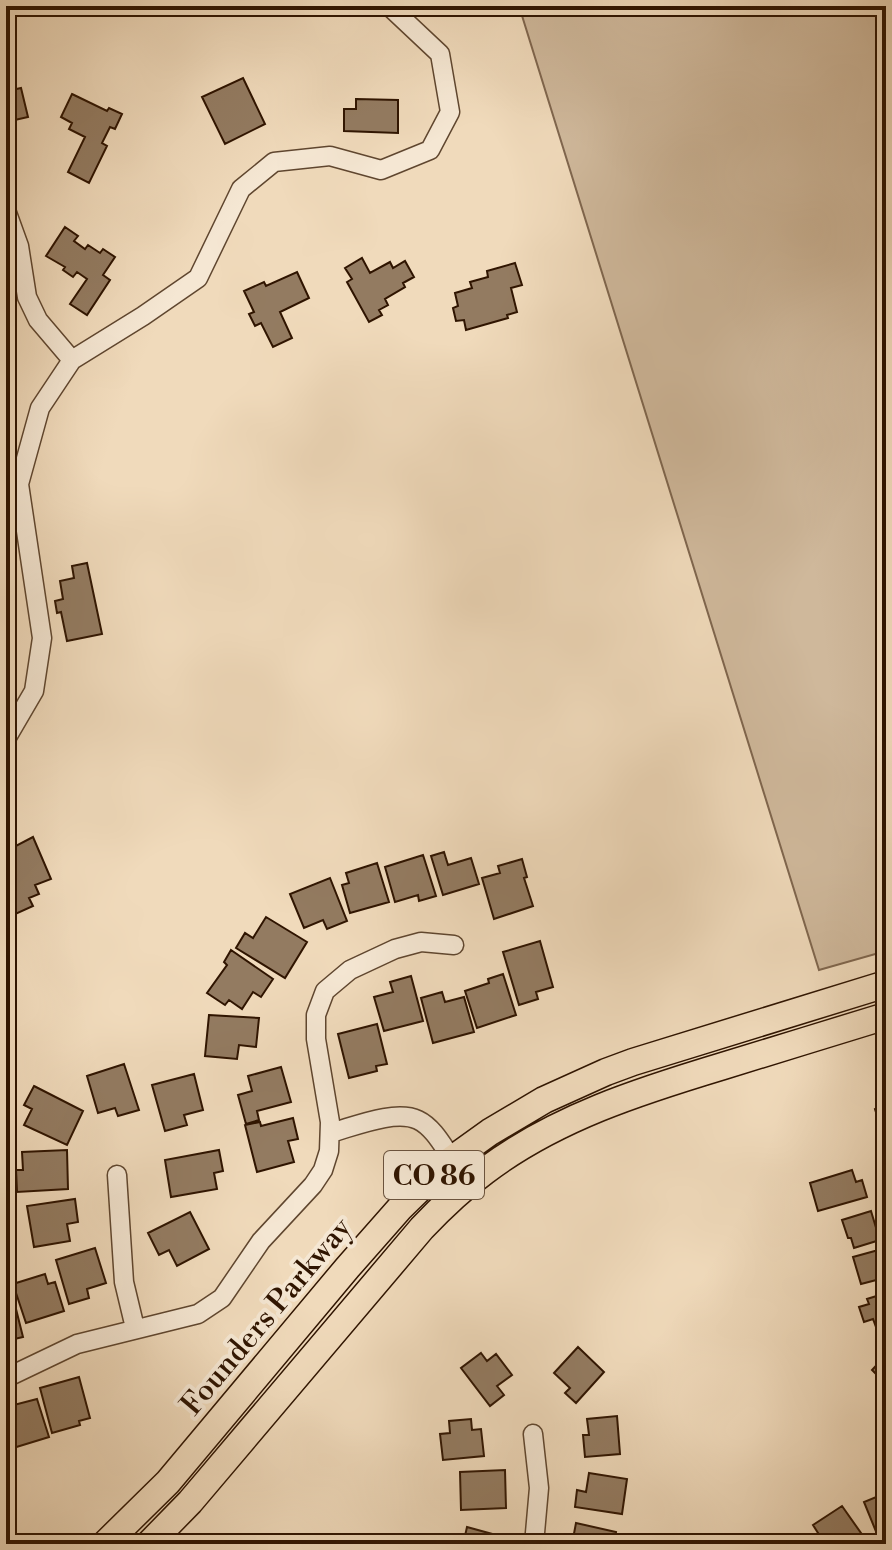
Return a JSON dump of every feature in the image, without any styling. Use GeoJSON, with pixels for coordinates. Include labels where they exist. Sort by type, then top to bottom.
{"type":"FeatureCollection","features":[{"type":"Feature","properties":{"kind":"highway","name":"Founders Parkway"},"geometry":{"type":"LineString","coordinates":[[105,1544],[168,1482],[400,1208],[452,1159],[544,1100],[606,1072],[886,984]]}},
{"type":"Feature","properties":{"kind":"highway","name":"Founders Parkway"},"geometry":{"type":"LineString","coordinates":[[149,1544],[190,1502],[422,1228],[484,1171],[558,1127],[643,1090],[886,1016]]}},
{"type":"Feature","properties":{"kind":"street"},"geometry":{"type":"LineString","coordinates":[[6,739],[34,691],[42,638],[19,484],[40,408],[72,360],[198,278],[241,189],[274,162],[330,156],[381,170],[430,150],[450,112],[440,54],[389,6]]}},
{"type":"Feature","properties":{"kind":"street"},"geometry":{"type":"LineString","coordinates":[[6,210],[19,246],[27,297],[38,320],[72,360]]}},
{"type":"Feature","properties":{"kind":"street"},"geometry":{"type":"LineString","coordinates":[[6,1378],[77,1344],[198,1314],[222,1298],[261,1241],[323,1170],[329,1151],[330,1122],[316,1039],[316,1015],[325,991],[350,970],[395,949],[421,942],[454,945]]}},
{"type":"Feature","properties":{"kind":"street"},"geometry":{"type":"LineString","coordinates":[[330,1133],[396,1116],[408,1117],[426,1126],[452,1159]]}},
{"type":"Feature","properties":{"kind":"street"},"geometry":{"type":"LineString","coordinates":[[117,1175],[124,1282],[135,1328]]}},
{"type":"Feature","properties":{"kind":"street"},"geometry":{"type":"LineString","coordinates":[[533,1434],[539,1488],[534,1544]]}},
{"type":"Feature","properties":{"kind":"shaded area"},"geometry":{"type":"Polygon","coordinates":[[[519,6],[886,6],[886,951],[819,970],[519,6]]]}},
{"type":"Feature","properties":{"kind":"building"},"geometry":{"type":"Polygon","coordinates":[[[6,75],[9,75],[12,90],[21,88],[28,117],[6,122],[6,75]]]}},
{"type":"Feature","properties":{"kind":"building"},"geometry":{"type":"Polygon","coordinates":[[[243,78],[265,124],[225,144],[202,97],[243,78]]]}},
{"type":"Feature","properties":{"kind":"building"},"geometry":{"type":"Polygon","coordinates":[[[72,94],[107,111],[109,108],[122,114],[115,129],[110,127],[102,143],[107,146],[89,183],[68,172],[85,137],[69,129],[72,123],[61,117],[72,94]]]}},
{"type":"Feature","properties":{"kind":"building"},"geometry":{"type":"Polygon","coordinates":[[[356,99],[398,100],[398,133],[344,131],[344,109],[356,109],[356,99]]]}},
{"type":"Feature","properties":{"kind":"building"},"geometry":{"type":"Polygon","coordinates":[[[65,227],[78,236],[74,241],[85,249],[88,245],[100,253],[103,249],[115,257],[103,275],[110,280],[87,315],[70,304],[87,279],[77,272],[73,277],[63,270],[65,267],[46,256],[65,227]]]}},
{"type":"Feature","properties":{"kind":"building"},"geometry":{"type":"Polygon","coordinates":[[[362,258],[370,273],[390,262],[393,268],[405,261],[414,277],[403,283],[405,287],[385,299],[388,305],[379,310],[382,315],[369,322],[347,282],[352,279],[345,268],[362,258]]]}},
{"type":"Feature","properties":{"kind":"building"},"geometry":{"type":"Polygon","coordinates":[[[515,263],[522,285],[511,288],[517,312],[507,315],[508,318],[466,330],[464,320],[456,321],[453,308],[458,306],[455,293],[472,288],[470,282],[488,277],[487,271],[515,263]]]}},
{"type":"Feature","properties":{"kind":"building"},"geometry":{"type":"Polygon","coordinates":[[[297,272],[309,298],[280,312],[292,338],[273,347],[261,323],[255,326],[249,314],[254,312],[244,291],[264,282],[266,286],[297,272]]]}},
{"type":"Feature","properties":{"kind":"building"},"geometry":{"type":"Polygon","coordinates":[[[87,563],[102,634],[67,641],[61,612],[57,613],[55,601],[63,599],[60,581],[74,578],[72,566],[87,563]]]}},
{"type":"Feature","properties":{"kind":"building"},"geometry":{"type":"Polygon","coordinates":[[[33,837],[51,879],[35,885],[39,894],[29,898],[33,906],[11,916],[6,908],[6,886],[14,883],[6,863],[6,851],[33,837]]]}},
{"type":"Feature","properties":{"kind":"building"},"geometry":{"type":"Polygon","coordinates":[[[444,852],[448,865],[471,858],[479,884],[443,895],[431,856],[444,852]]]}},
{"type":"Feature","properties":{"kind":"building"},"geometry":{"type":"Polygon","coordinates":[[[423,855],[436,896],[419,901],[418,895],[395,902],[385,867],[423,855]]]}},
{"type":"Feature","properties":{"kind":"building"},"geometry":{"type":"Polygon","coordinates":[[[522,859],[533,906],[494,919],[482,878],[500,873],[498,866],[522,859]]]}},
{"type":"Feature","properties":{"kind":"building"},"geometry":{"type":"Polygon","coordinates":[[[377,863],[389,902],[350,913],[342,885],[349,883],[346,873],[377,863]]]}},
{"type":"Feature","properties":{"kind":"building"},"geometry":{"type":"Polygon","coordinates":[[[330,878],[347,921],[327,929],[323,920],[304,928],[290,894],[330,878]]]}},
{"type":"Feature","properties":{"kind":"building"},"geometry":{"type":"Polygon","coordinates":[[[266,917],[307,942],[285,978],[236,948],[245,933],[253,938],[266,917]]]}},
{"type":"Feature","properties":{"kind":"building"},"geometry":{"type":"Polygon","coordinates":[[[540,941],[553,987],[536,992],[538,999],[519,1005],[503,952],[540,941]]]}},
{"type":"Feature","properties":{"kind":"building"},"geometry":{"type":"Polygon","coordinates":[[[231,950],[273,979],[261,997],[253,992],[242,1009],[229,1000],[225,1005],[207,993],[227,965],[224,962],[231,950]]]}},
{"type":"Feature","properties":{"kind":"building"},"geometry":{"type":"Polygon","coordinates":[[[503,974],[516,1015],[477,1028],[465,991],[489,983],[488,979],[503,974]]]}},
{"type":"Feature","properties":{"kind":"building"},"geometry":{"type":"Polygon","coordinates":[[[411,976],[423,1021],[384,1031],[374,997],[393,992],[390,982],[411,976]]]}},
{"type":"Feature","properties":{"kind":"building"},"geometry":{"type":"Polygon","coordinates":[[[442,992],[445,1002],[464,997],[474,1032],[433,1043],[421,998],[442,992]]]}},
{"type":"Feature","properties":{"kind":"building"},"geometry":{"type":"Polygon","coordinates":[[[209,1015],[259,1018],[256,1047],[239,1045],[237,1059],[205,1056],[209,1015]]]}},
{"type":"Feature","properties":{"kind":"building"},"geometry":{"type":"Polygon","coordinates":[[[377,1024],[387,1064],[376,1066],[377,1071],[349,1078],[338,1034],[377,1024]]]}},
{"type":"Feature","properties":{"kind":"building"},"geometry":{"type":"Polygon","coordinates":[[[124,1064],[139,1110],[118,1116],[115,1108],[98,1113],[87,1076],[124,1064]]]}},
{"type":"Feature","properties":{"kind":"building"},"geometry":{"type":"Polygon","coordinates":[[[281,1067],[291,1102],[257,1111],[259,1120],[246,1124],[238,1095],[252,1091],[248,1076],[281,1067]]]}},
{"type":"Feature","properties":{"kind":"building"},"geometry":{"type":"Polygon","coordinates":[[[194,1074],[203,1110],[184,1115],[187,1125],[165,1131],[152,1085],[194,1074]]]}},
{"type":"Feature","properties":{"kind":"building"},"geometry":{"type":"Polygon","coordinates":[[[34,1086],[83,1111],[67,1145],[24,1125],[32,1109],[24,1105],[34,1086]]]}},
{"type":"Feature","properties":{"kind":"building"},"geometry":{"type":"Polygon","coordinates":[[[886,1095],[886,1134],[883,1135],[875,1109],[880,1107],[877,1098],[886,1095]]]}},
{"type":"Feature","properties":{"kind":"building"},"geometry":{"type":"Polygon","coordinates":[[[293,1118],[298,1139],[288,1141],[294,1162],[257,1172],[245,1125],[260,1122],[261,1126],[293,1118]]]}},
{"type":"Feature","properties":{"kind":"building"},"geometry":{"type":"Polygon","coordinates":[[[67,1150],[68,1189],[17,1192],[16,1170],[23,1170],[22,1152],[67,1150]]]}},
{"type":"Feature","properties":{"kind":"building"},"geometry":{"type":"Polygon","coordinates":[[[219,1150],[223,1171],[214,1173],[217,1189],[171,1197],[165,1160],[219,1150]]]}},
{"type":"Feature","properties":{"kind":"building"},"geometry":{"type":"Polygon","coordinates":[[[852,1170],[856,1182],[862,1180],[867,1197],[818,1211],[810,1183],[852,1170]]]}},
{"type":"Feature","properties":{"kind":"building"},"geometry":{"type":"Polygon","coordinates":[[[75,1199],[78,1222],[67,1224],[70,1241],[34,1247],[27,1206],[75,1199]]]}},
{"type":"Feature","properties":{"kind":"building"},"geometry":{"type":"Polygon","coordinates":[[[871,1211],[883,1239],[854,1248],[842,1220],[871,1211]]]}},
{"type":"Feature","properties":{"kind":"building"},"geometry":{"type":"Polygon","coordinates":[[[190,1212],[209,1249],[177,1266],[169,1250],[159,1255],[148,1233],[190,1212]]]}},
{"type":"Feature","properties":{"kind":"building"},"geometry":{"type":"Polygon","coordinates":[[[95,1248],[106,1283],[87,1289],[89,1298],[69,1304],[56,1260],[95,1248]]]}},
{"type":"Feature","properties":{"kind":"building"},"geometry":{"type":"Polygon","coordinates":[[[882,1249],[886,1264],[881,1267],[884,1278],[861,1284],[853,1257],[882,1249]]]}},
{"type":"Feature","properties":{"kind":"building"},"geometry":{"type":"Polygon","coordinates":[[[45,1274],[48,1284],[55,1282],[64,1311],[26,1323],[13,1284],[45,1274]]]}},
{"type":"Feature","properties":{"kind":"building"},"geometry":{"type":"Polygon","coordinates":[[[886,1293],[886,1324],[876,1327],[873,1319],[864,1322],[859,1307],[869,1304],[867,1299],[886,1293]]]}},
{"type":"Feature","properties":{"kind":"building"},"geometry":{"type":"Polygon","coordinates":[[[13,1297],[23,1337],[6,1341],[6,1299],[13,1297]]]}},
{"type":"Feature","properties":{"kind":"building"},"geometry":{"type":"Polygon","coordinates":[[[578,1347],[604,1372],[576,1403],[565,1393],[570,1388],[554,1373],[578,1347]]]}},
{"type":"Feature","properties":{"kind":"building"},"geometry":{"type":"Polygon","coordinates":[[[481,1353],[487,1361],[496,1354],[512,1375],[497,1386],[504,1395],[490,1406],[461,1368],[481,1353]]]}},
{"type":"Feature","properties":{"kind":"building"},"geometry":{"type":"Polygon","coordinates":[[[886,1355],[886,1384],[872,1370],[886,1355]]]}},
{"type":"Feature","properties":{"kind":"building"},"geometry":{"type":"Polygon","coordinates":[[[79,1377],[90,1418],[79,1421],[80,1425],[52,1433],[40,1388],[79,1377]]]}},
{"type":"Feature","properties":{"kind":"building"},"geometry":{"type":"Polygon","coordinates":[[[37,1399],[49,1437],[10,1449],[6,1435],[6,1407],[37,1399]]]}},
{"type":"Feature","properties":{"kind":"building"},"geometry":{"type":"Polygon","coordinates":[[[617,1416],[620,1454],[585,1457],[583,1435],[589,1435],[587,1419],[617,1416]]]}},
{"type":"Feature","properties":{"kind":"building"},"geometry":{"type":"Polygon","coordinates":[[[471,1419],[472,1430],[481,1429],[484,1456],[443,1460],[440,1434],[450,1433],[449,1421],[471,1419]]]}},
{"type":"Feature","properties":{"kind":"building"},"geometry":{"type":"Polygon","coordinates":[[[505,1470],[506,1508],[461,1510],[460,1472],[505,1470]]]}},
{"type":"Feature","properties":{"kind":"building"},"geometry":{"type":"Polygon","coordinates":[[[589,1473],[627,1479],[622,1514],[575,1507],[577,1490],[586,1492],[589,1473]]]}},
{"type":"Feature","properties":{"kind":"building"},"geometry":{"type":"Polygon","coordinates":[[[886,1493],[886,1531],[877,1534],[864,1502],[886,1493]]]}},
{"type":"Feature","properties":{"kind":"building"},"geometry":{"type":"Polygon","coordinates":[[[842,1506],[867,1544],[825,1544],[813,1525],[842,1506]]]}},
{"type":"Feature","properties":{"kind":"building"},"geometry":{"type":"Polygon","coordinates":[[[576,1523],[616,1532],[614,1544],[572,1544],[576,1523]]]}},
{"type":"Feature","properties":{"kind":"building"},"geometry":{"type":"Polygon","coordinates":[[[467,1527],[496,1535],[493,1544],[455,1544],[458,1535],[465,1536],[467,1527]]]}}]}
